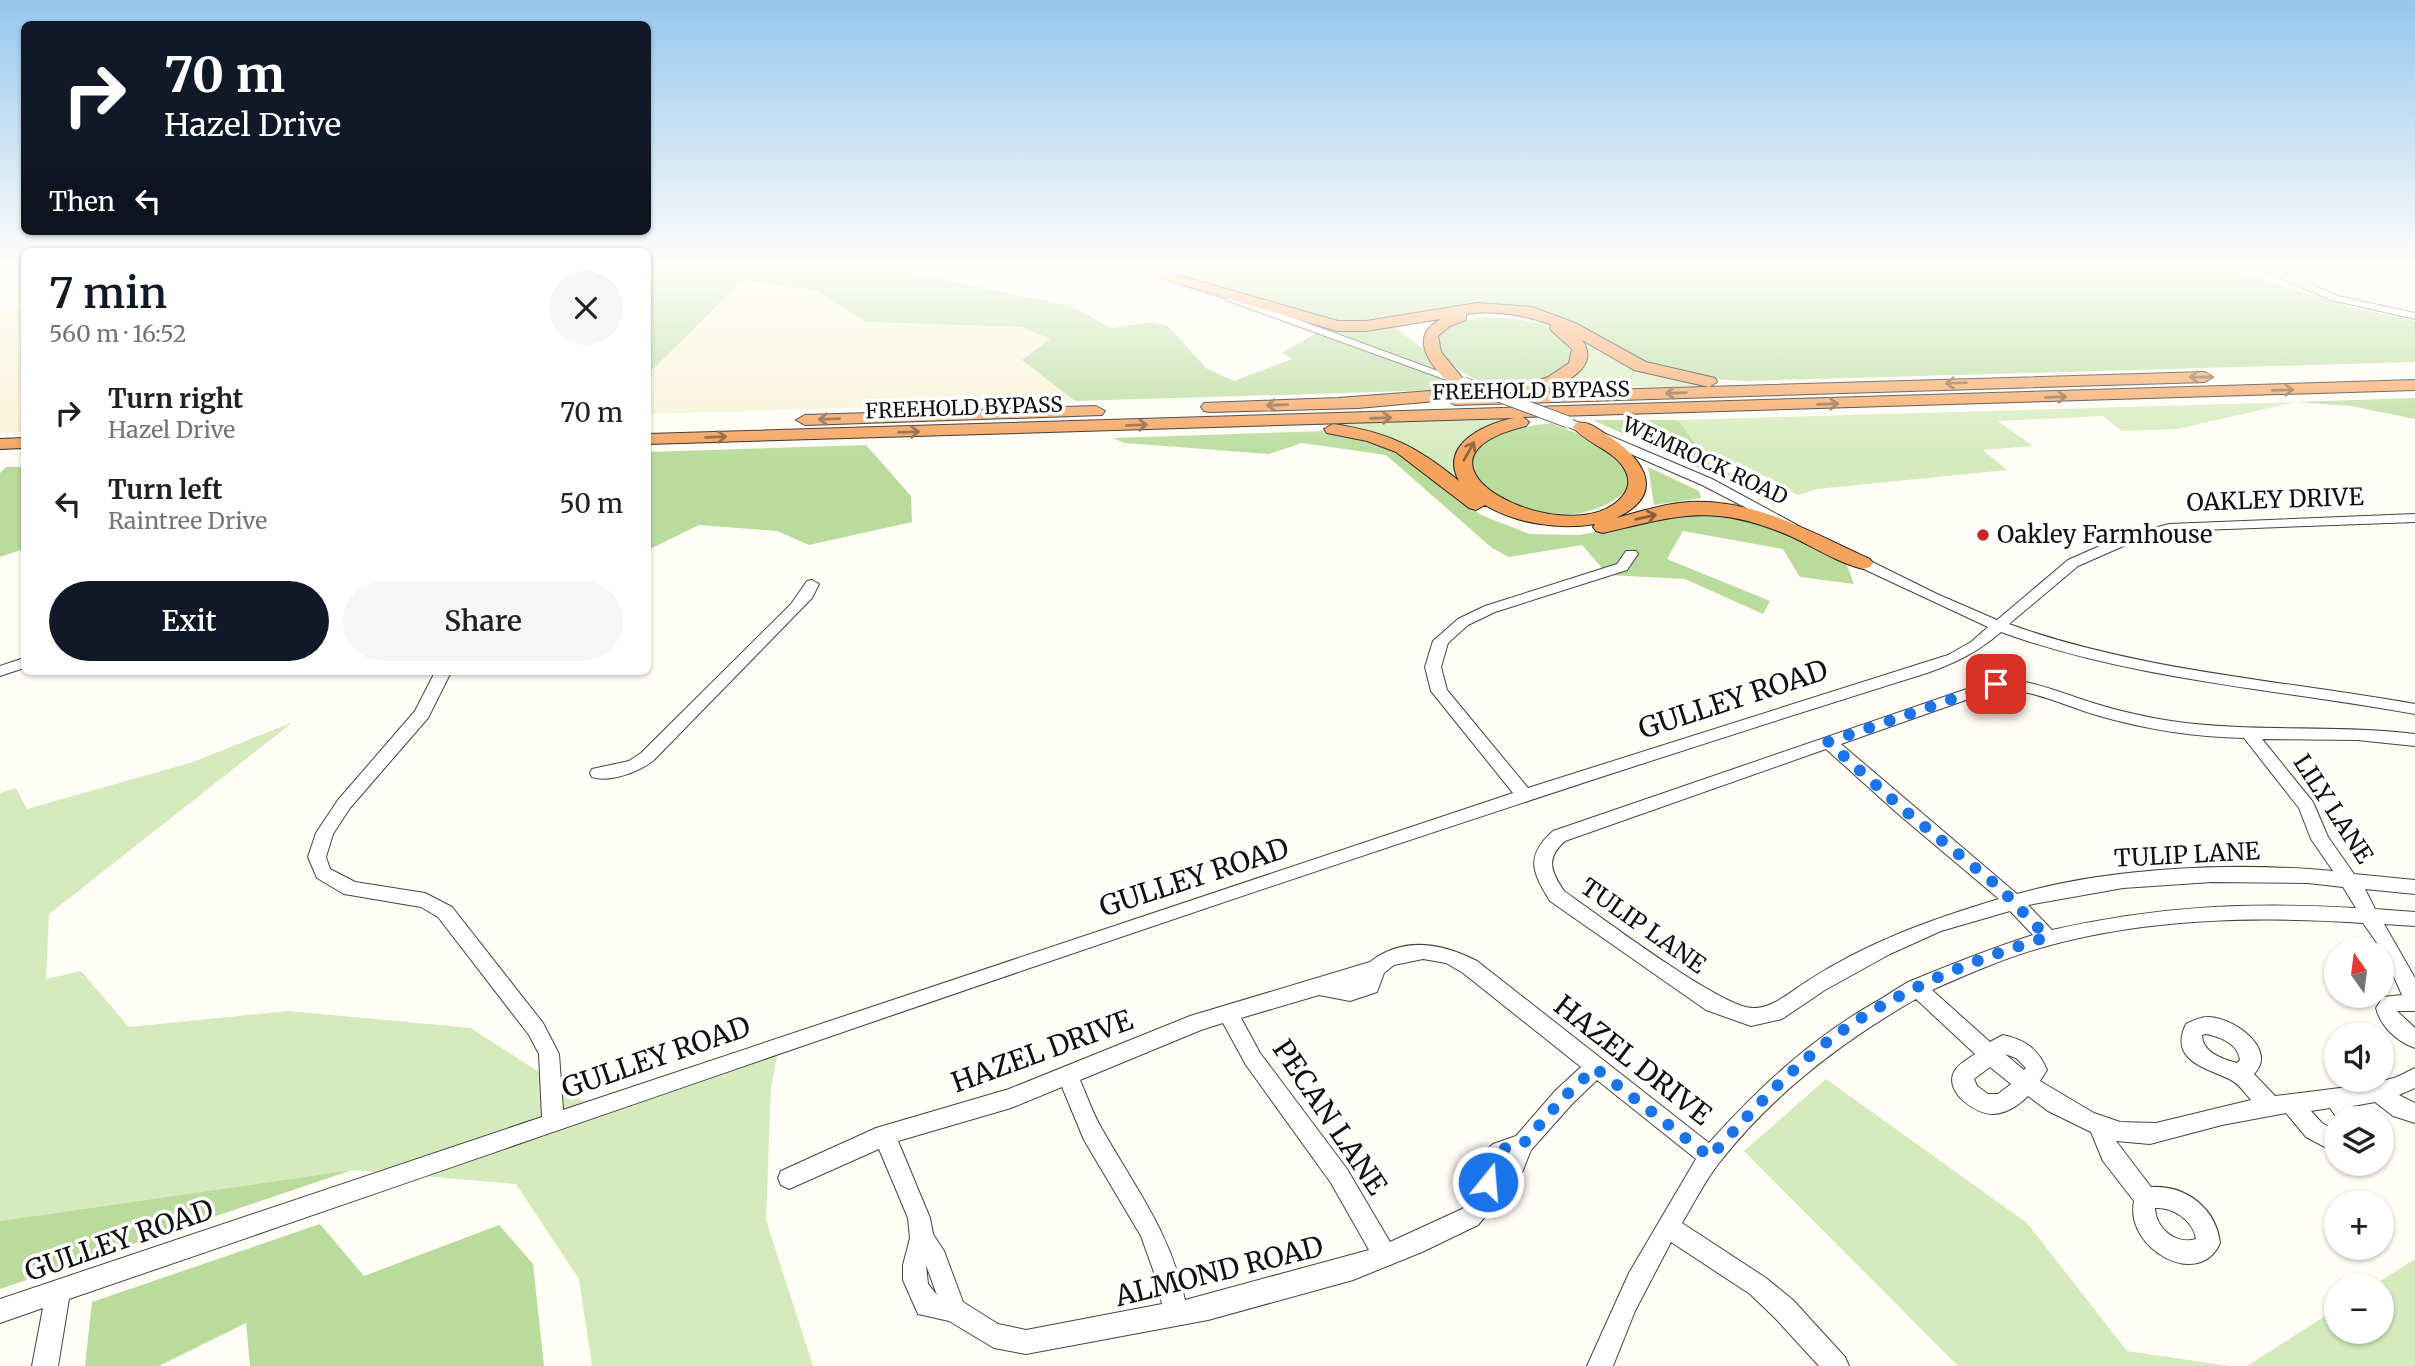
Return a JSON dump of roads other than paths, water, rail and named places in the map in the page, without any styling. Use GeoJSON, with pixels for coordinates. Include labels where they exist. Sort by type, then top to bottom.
{"type":"FeatureCollection","features":[{"type":"Feature","properties":{"kind":"highway"},"geometry":{"type":"LineString","coordinates":[[1431,332],[1428,341],[1441,366],[1460,382]]}},
{"type":"Feature","properties":{"kind":"highway"},"geometry":{"type":"LineString","coordinates":[[1310,404],[1527,390],[1567,376],[1578,365],[1579,351],[1576,343],[1564,332]]}},
{"type":"Feature","properties":{"kind":"highway"},"geometry":{"type":"LineString","coordinates":[[1578,332],[1623,359],[1658,372],[1725,383],[1817,388]]}},
{"type":"Feature","properties":{"kind":"highway","name":"FREEHOLD BYPASS"},"geometry":{"type":"LineString","coordinates":[[651,424],[2415,371]]}},
{"type":"Feature","properties":{"kind":"highway","name":"FREEHOLD BYPASS"},"geometry":{"type":"LineString","coordinates":[[651,439],[1288,422],[2415,386]]}},
{"type":"Feature","properties":{"kind":"highway"},"geometry":{"type":"LineString","coordinates":[[1575,425],[1627,459],[1638,478],[1637,491],[1633,498],[1607,515],[1564,520],[1520,514],[1485,498],[1470,484],[1464,473],[1464,460],[1472,444],[1489,430],[1512,423],[1797,405]]}},
{"type":"Feature","properties":{"kind":"highway"},"geometry":{"type":"LineString","coordinates":[[1288,422],[1355,433],[1401,447],[1474,503],[1504,519],[1561,529],[1588,529],[1688,508],[1730,509],[1758,516],[1863,563]]}},
{"type":"Feature","properties":{"kind":"highway"},"geometry":{"type":"LineString","coordinates":[[0,444],[21,443]]}},
{"type":"Feature","properties":{"kind":"highway"},"geometry":{"type":"LineString","coordinates":[[0,459],[21,458]]}},
{"type":"Feature","properties":{"kind":"street","name":"WEMROCK ROAD"},"geometry":{"type":"LineString","coordinates":[[1322,332],[1575,425],[1707,482],[1930,597],[2000,626]]}},
{"type":"Feature","properties":{"kind":"street","name":"OAKLEY DRIVE"},"geometry":{"type":"LineString","coordinates":[[2000,626],[2073,563],[2123,541],[2174,527],[2415,518]]}},
{"type":"Feature","properties":{"kind":"street"},"geometry":{"type":"LineString","coordinates":[[1525,796],[1439,691],[1433,667],[1441,641],[1463,622],[1490,609],[1622,567],[1631,554]]}},
{"type":"Feature","properties":{"kind":"street"},"geometry":{"type":"LineString","coordinates":[[598,773],[634,766],[647,757],[796,607],[807,595],[812,583]]}},
{"type":"Feature","properties":{"kind":"street"},"geometry":{"type":"LineString","coordinates":[[2000,626],[2098,654],[2415,709]]}},
{"type":"Feature","properties":{"kind":"street","name":"GULLEY ROAD"},"geometry":{"type":"LineString","coordinates":[[0,1311],[553,1121],[1709,734],[1921,669],[1967,650],[2000,626]]}},
{"type":"Feature","properties":{"kind":"street"},"geometry":{"type":"LineString","coordinates":[[0,671],[21,664]]}},
{"type":"Feature","properties":{"kind":"street"},"geometry":{"type":"LineString","coordinates":[[442,675],[422,714],[344,804],[326,833],[317,857],[323,873],[351,889],[425,900],[445,912],[536,1029],[549,1054],[553,1121]]}},
{"type":"Feature","properties":{"kind":"street","name":"TULIP LANE"},"geometry":{"type":"LineString","coordinates":[[2415,740],[2363,734],[2207,731],[2148,722],[2092,708],[2024,685],[2007,683],[1987,686],[1559,836],[1546,848],[1542,859],[1546,881],[1565,903],[1713,1004],[1751,1017],[1774,1013],[1818,984],[1883,948],[1936,925],[2013,901],[2082,887],[2158,878],[2258,875],[2349,879],[2415,887]]}},
{"type":"Feature","properties":{"kind":"street","name":"LILY LANE"},"geometry":{"type":"LineString","coordinates":[[2249,733],[2300,794],[2320,839],[2349,879],[2400,966],[2415,1002]]}},
{"type":"Feature","properties":{"kind":"street"},"geometry":{"type":"LineString","coordinates":[[1828,742],[2013,901],[2047,937]]}},
{"type":"Feature","properties":{"kind":"street"},"geometry":{"type":"LineString","coordinates":[[1600,1366],[1616,1323],[1667,1226],[1710,1157],[1768,1095],[1814,1053],[1862,1018],[1916,987],[1964,965],[2047,937],[2141,919],[2208,913],[2286,911],[2415,919]]}},
{"type":"Feature","properties":{"kind":"street","name":"HAZEL DRIVE"},"geometry":{"type":"LineString","coordinates":[[789,1178],[884,1135],[1011,1098],[1184,1027],[1356,972],[1375,969],[1389,958],[1423,951],[1450,956],[1470,967],[1710,1157]]}},
{"type":"Feature","properties":{"kind":"street"},"geometry":{"type":"LineString","coordinates":[[1916,987],[1988,1054],[2026,1083],[2100,1128],[2147,1134],[2280,1104],[2370,1092]]}},
{"type":"Feature","properties":{"kind":"street"},"geometry":{"type":"LineString","coordinates":[[2415,1002],[2390,1003],[2386,1008],[2395,1024],[2415,1039]]}},
{"type":"Feature","properties":{"kind":"street","name":"PECAN LANE"},"geometry":{"type":"LineString","coordinates":[[1228,1013],[1253,1059],[1339,1176],[1384,1255]]}},
{"type":"Feature","properties":{"kind":"street"},"geometry":{"type":"LineString","coordinates":[[1988,1054],[1962,1075],[1962,1082],[1977,1100],[1987,1104],[2002,1104],[2026,1083]]}},
{"type":"Feature","properties":{"kind":"street","name":"ALMOND ROAD"},"geometry":{"type":"LineString","coordinates":[[884,1135],[919,1218],[922,1238],[914,1265],[917,1292],[927,1305],[953,1310],[994,1336],[1026,1342],[1176,1315],[1353,1268],[1414,1244],[1470,1217],[1513,1168],[1523,1144],[1564,1097],[1595,1068]]}},
{"type":"Feature","properties":{"kind":"street"},"geometry":{"type":"LineString","coordinates":[[2241,1073],[2324,1136]]}},
{"type":"Feature","properties":{"kind":"street"},"geometry":{"type":"LineString","coordinates":[[1067,1075],[1092,1133],[1150,1230],[1168,1278],[1176,1315]]}},
{"type":"Feature","properties":{"kind":"street"},"geometry":{"type":"LineString","coordinates":[[2394,1087],[2413,1082]]}},
{"type":"Feature","properties":{"kind":"street"},"geometry":{"type":"LineString","coordinates":[[2378,1092],[2400,1109],[2415,1113]]}},
{"type":"Feature","properties":{"kind":"street"},"geometry":{"type":"LineString","coordinates":[[2334,1097],[2341,1106]]}},
{"type":"Feature","properties":{"kind":"street"},"geometry":{"type":"LineString","coordinates":[[2100,1128],[2111,1154],[2146,1198]]}},
{"type":"Feature","properties":{"kind":"street"},"geometry":{"type":"LineString","coordinates":[[1667,1226],[1759,1286],[1836,1366]]}},
{"type":"Feature","properties":{"kind":"street"},"geometry":{"type":"LineString","coordinates":[[45,1366],[58,1292]]}},
{"type":"Feature","properties":{"kind":"place","name":"Oakley Farmhouse"},"geometry":{"type":"Point","coordinates":[1983,535]}}]}
